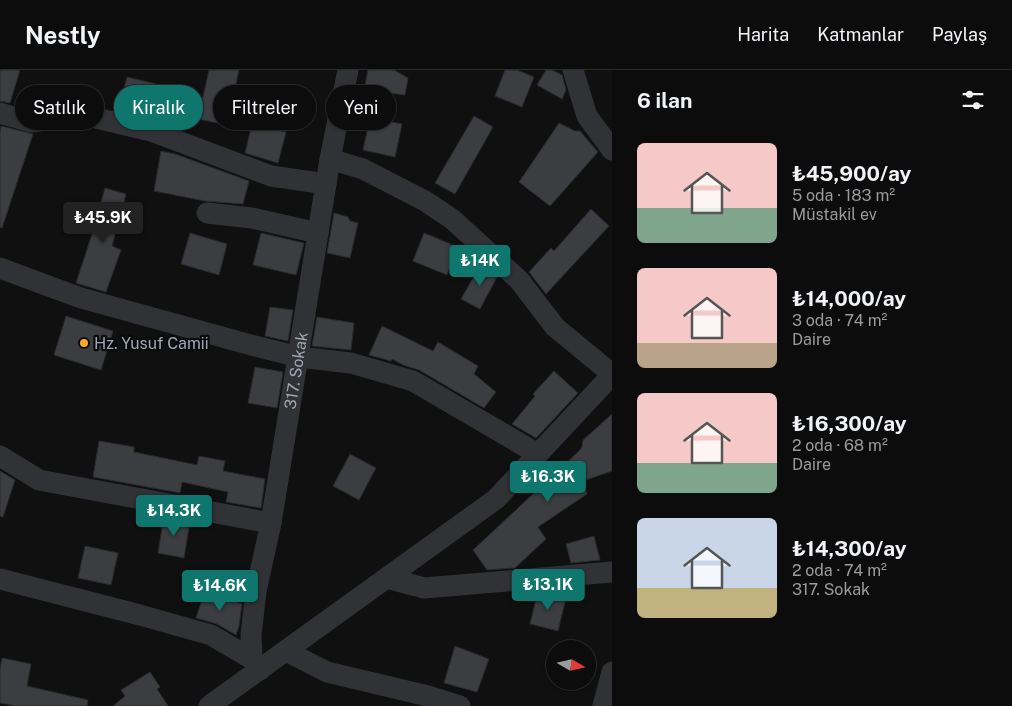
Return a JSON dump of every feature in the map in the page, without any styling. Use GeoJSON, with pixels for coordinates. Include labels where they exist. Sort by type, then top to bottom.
{"type":"FeatureCollection","features":[{"type":"Feature","properties":{"kind":"street","name":"317. Sokak"},"geometry":{"type":"LineString","coordinates":[[256,664],[251,635],[256,591],[271,523],[330,159],[348,70]]}},
{"type":"Feature","properties":{"kind":"street"},"geometry":{"type":"LineString","coordinates":[[573,70],[587,116],[612,150]]}},
{"type":"Feature","properties":{"kind":"street"},"geometry":{"type":"LineString","coordinates":[[0,114],[31,122],[39,121],[49,113],[64,111],[79,114],[151,131],[271,176],[326,184]]}},
{"type":"Feature","properties":{"kind":"street"},"geometry":{"type":"LineString","coordinates":[[210,706],[256,664],[286,651],[496,499],[612,375],[555,327],[519,280],[452,219],[425,201],[363,170],[330,159]]}},
{"type":"Feature","properties":{"kind":"street"},"geometry":{"type":"LineString","coordinates":[[207,213],[252,218],[318,233]]}},
{"type":"Feature","properties":{"kind":"street"},"geometry":{"type":"LineString","coordinates":[[0,269],[81,298],[299,357],[351,363],[413,381],[538,454]]}},
{"type":"Feature","properties":{"kind":"street"},"geometry":{"type":"LineString","coordinates":[[0,456],[39,480],[271,523]]}},
{"type":"Feature","properties":{"kind":"street"},"geometry":{"type":"LineString","coordinates":[[387,578],[424,588],[612,572]]}},
{"type":"Feature","properties":{"kind":"street"},"geometry":{"type":"LineString","coordinates":[[0,579],[211,635],[256,664]]}},
{"type":"Feature","properties":{"kind":"street"},"geometry":{"type":"LineString","coordinates":[[286,651],[327,672],[428,696],[460,706]]}},
{"type":"Feature","properties":{"kind":"street"},"geometry":{"type":"LineString","coordinates":[[603,706],[612,672]]}},
{"type":"Feature","properties":{"kind":"building"},"geometry":{"type":"Polygon","coordinates":[[[0,70],[20,70],[10,103],[0,101],[0,70]]]}},
{"type":"Feature","properties":{"kind":"building"},"geometry":{"type":"Polygon","coordinates":[[[209,70],[239,70],[236,85],[213,85],[213,122],[203,120],[203,97],[209,70]]]}},
{"type":"Feature","properties":{"kind":"building"},"geometry":{"type":"Polygon","coordinates":[[[368,70],[394,70],[408,78],[405,95],[396,94],[396,85],[365,85],[368,70]]]}},
{"type":"Feature","properties":{"kind":"building"},"geometry":{"type":"Polygon","coordinates":[[[505,70],[517,70],[534,77],[522,107],[495,96],[505,70]]]}},
{"type":"Feature","properties":{"kind":"building"},"geometry":{"type":"Polygon","coordinates":[[[546,70],[552,70],[562,75],[566,90],[562,99],[537,85],[546,70]]]}},
{"type":"Feature","properties":{"kind":"building"},"geometry":{"type":"Polygon","coordinates":[[[127,77],[156,84],[156,85],[125,85],[127,77]]]}},
{"type":"Feature","properties":{"kind":"building"},"geometry":{"type":"Polygon","coordinates":[[[474,116],[493,127],[455,194],[435,183],[474,116]]]}},
{"type":"Feature","properties":{"kind":"building"},"geometry":{"type":"Polygon","coordinates":[[[396,123],[402,124],[395,157],[363,150],[367,130],[396,130],[396,123]]]}},
{"type":"Feature","properties":{"kind":"building"},"geometry":{"type":"Polygon","coordinates":[[[559,123],[575,131],[580,131],[598,152],[550,206],[519,182],[559,123]]]}},
{"type":"Feature","properties":{"kind":"building"},"geometry":{"type":"Polygon","coordinates":[[[1,126],[33,134],[2,228],[0,227],[1,126]]]}},
{"type":"Feature","properties":{"kind":"building"},"geometry":{"type":"Polygon","coordinates":[[[251,130],[278,130],[286,132],[278,163],[245,153],[251,130]]]}},
{"type":"Feature","properties":{"kind":"building"},"geometry":{"type":"Polygon","coordinates":[[[161,151],[175,154],[249,181],[243,204],[205,201],[154,191],[161,151]]]}},
{"type":"Feature","properties":{"kind":"building"},"geometry":{"type":"Polygon","coordinates":[[[105,188],[126,194],[112,246],[121,250],[106,292],[76,283],[105,188]]]}},
{"type":"Feature","properties":{"kind":"building"},"geometry":{"type":"Polygon","coordinates":[[[591,209],[609,226],[546,294],[529,272],[551,248],[554,251],[591,209]]]}},
{"type":"Feature","properties":{"kind":"building"},"geometry":{"type":"Polygon","coordinates":[[[334,213],[348,217],[350,221],[358,223],[350,258],[327,253],[334,213]]]}},
{"type":"Feature","properties":{"kind":"building"},"geometry":{"type":"Polygon","coordinates":[[[190,233],[227,244],[219,275],[181,264],[190,233]]]}},
{"type":"Feature","properties":{"kind":"building"},"geometry":{"type":"Polygon","coordinates":[[[261,233],[304,243],[296,275],[253,265],[261,233]]]}},
{"type":"Feature","properties":{"kind":"building"},"geometry":{"type":"Polygon","coordinates":[[[424,233],[458,247],[447,275],[413,261],[424,233]]]}},
{"type":"Feature","properties":{"kind":"building"},"geometry":{"type":"Polygon","coordinates":[[[481,264],[497,277],[480,309],[461,299],[481,264]]]}},
{"type":"Feature","properties":{"kind":"building"},"geometry":{"type":"Polygon","coordinates":[[[270,307],[293,310],[288,341],[265,336],[270,307]]]}},
{"type":"Feature","properties":{"kind":"building","name":"Hz. Yusuf Camii"},"geometry":{"type":"Polygon","coordinates":[[[66,316],[113,331],[101,370],[54,355],[66,316]]]}},
{"type":"Feature","properties":{"kind":"building"},"geometry":{"type":"Polygon","coordinates":[[[317,317],[354,323],[351,350],[312,346],[317,317]]]}},
{"type":"Feature","properties":{"kind":"building"},"geometry":{"type":"Polygon","coordinates":[[[382,326],[433,351],[438,342],[478,366],[474,374],[496,392],[484,408],[419,370],[392,359],[391,361],[369,355],[382,326]]]}},
{"type":"Feature","properties":{"kind":"building"},"geometry":{"type":"Polygon","coordinates":[[[255,367],[283,372],[277,408],[248,403],[255,367]]]}},
{"type":"Feature","properties":{"kind":"building"},"geometry":{"type":"Polygon","coordinates":[[[554,371],[578,393],[536,438],[512,424],[535,396],[533,394],[554,371]]]}},
{"type":"Feature","properties":{"kind":"building"},"geometry":{"type":"Polygon","coordinates":[[[612,414],[612,471],[583,481],[587,494],[538,527],[546,539],[515,568],[487,570],[473,550],[579,451],[583,440],[612,414]]]}},
{"type":"Feature","properties":{"kind":"building"},"geometry":{"type":"Polygon","coordinates":[[[99,441],[134,447],[134,452],[197,465],[199,456],[225,461],[223,471],[265,479],[261,508],[226,502],[228,492],[182,482],[180,493],[93,477],[99,441]]]}},
{"type":"Feature","properties":{"kind":"building"},"geometry":{"type":"Polygon","coordinates":[[[350,454],[376,468],[359,500],[333,486],[350,454]]]}},
{"type":"Feature","properties":{"kind":"building"},"geometry":{"type":"Polygon","coordinates":[[[0,471],[15,480],[3,517],[0,516],[0,471]]]}},
{"type":"Feature","properties":{"kind":"building"},"geometry":{"type":"Polygon","coordinates":[[[164,516],[190,521],[184,558],[158,553],[164,516]]]}},
{"type":"Feature","properties":{"kind":"building"},"geometry":{"type":"Polygon","coordinates":[[[594,536],[600,560],[571,563],[566,544],[594,536]]]}},
{"type":"Feature","properties":{"kind":"building"},"geometry":{"type":"Polygon","coordinates":[[[85,546],[118,553],[111,585],[78,578],[85,546]]]}},
{"type":"Feature","properties":{"kind":"building"},"geometry":{"type":"Polygon","coordinates":[[[205,591],[242,604],[236,635],[217,624],[196,618],[205,591]]]}},
{"type":"Feature","properties":{"kind":"building"},"geometry":{"type":"Polygon","coordinates":[[[538,591],[566,598],[558,631],[530,624],[538,591]]]}},
{"type":"Feature","properties":{"kind":"building"},"geometry":{"type":"Polygon","coordinates":[[[455,646],[489,659],[477,692],[444,683],[455,646]]]}},
{"type":"Feature","properties":{"kind":"building"},"geometry":{"type":"Polygon","coordinates":[[[2,658],[31,664],[27,686],[88,700],[87,706],[16,706],[0,703],[0,669],[2,658]]]}},
{"type":"Feature","properties":{"kind":"building"},"geometry":{"type":"Polygon","coordinates":[[[150,672],[160,687],[157,689],[168,706],[113,706],[125,696],[121,690],[150,672]]]}},
{"type":"Feature","properties":{"kind":"place","name":"Hz. Yusuf Camii"},"geometry":{"type":"Point","coordinates":[84,343]}}]}
